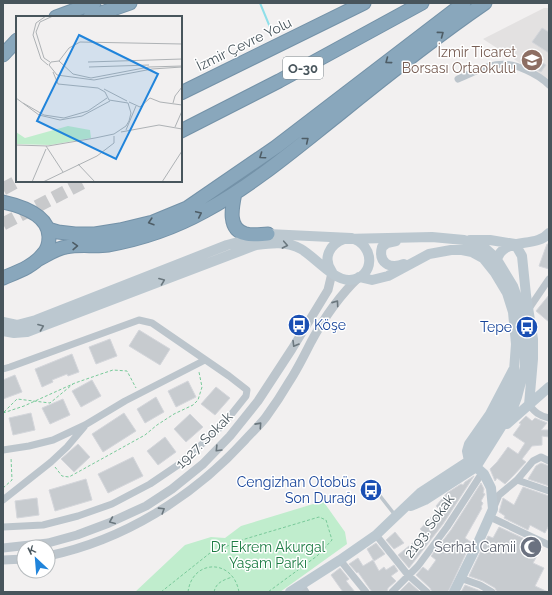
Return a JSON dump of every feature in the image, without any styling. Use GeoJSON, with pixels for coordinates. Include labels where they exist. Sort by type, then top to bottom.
{"type":"FeatureCollection","features":[{"type":"Feature","properties":{"kind":"highway"},"geometry":{"type":"LineString","coordinates":[[59,16],[94,3]]}},
{"type":"Feature","properties":{"kind":"highway"},"geometry":{"type":"LineString","coordinates":[[93,16],[130,3]]}},
{"type":"Feature","properties":{"kind":"highway","name":"İzmir Çevre Yolu"},"geometry":{"type":"LineString","coordinates":[[182,93],[364,3]]}},
{"type":"Feature","properties":{"kind":"highway","name":"O-30"},"geometry":{"type":"LineString","coordinates":[[182,130],[280,81],[422,3]]}},
{"type":"Feature","properties":{"kind":"highway"},"geometry":{"type":"LineString","coordinates":[[48,229],[75,234],[95,234],[153,222],[187,208],[276,147],[464,3]]}},
{"type":"Feature","properties":{"kind":"highway"},"geometry":{"type":"LineString","coordinates":[[3,278],[30,266],[39,259],[64,247],[107,245],[141,237],[172,227],[205,211],[235,193],[274,166],[358,98],[485,3]]}},
{"type":"Feature","properties":{"kind":"highway"},"geometry":{"type":"LineString","coordinates":[[3,55],[16,41]]}},
{"type":"Feature","properties":{"kind":"highway"},"geometry":{"type":"LineString","coordinates":[[3,67],[16,53]]}},
{"type":"Feature","properties":{"kind":"highway"},"geometry":{"type":"LineString","coordinates":[[235,193],[232,207],[232,218],[236,228],[246,234],[268,234]]}},
{"type":"Feature","properties":{"kind":"highway"},"geometry":{"type":"LineString","coordinates":[[3,202],[23,208],[33,213],[41,219],[48,229],[48,248],[39,259]]}},
{"type":"Feature","properties":{"kind":"main road"},"geometry":{"type":"LineString","coordinates":[[523,267],[528,252],[540,239],[549,233]]}},
{"type":"Feature","properties":{"kind":"main road"},"geometry":{"type":"LineString","coordinates":[[3,322],[17,325],[36,320],[227,246],[268,234],[351,238],[432,237],[464,240],[490,240],[515,244]]}},
{"type":"Feature","properties":{"kind":"main road"},"geometry":{"type":"LineString","coordinates":[[332,273],[328,265],[327,258],[329,251],[338,241],[351,238],[358,240],[363,244],[369,257],[369,264],[366,270],[359,277]]}},
{"type":"Feature","properties":{"kind":"main road"},"geometry":{"type":"LineString","coordinates":[[410,238],[387,243],[382,247],[380,253],[386,264],[392,267],[398,267],[428,254],[451,250],[472,252],[483,258],[495,272],[507,293],[513,312],[516,344],[515,367],[490,414],[466,451],[491,488],[491,513],[478,545],[454,592]]}},
{"type":"Feature","properties":{"kind":"main road"},"geometry":{"type":"LineString","coordinates":[[495,272],[496,258],[503,249],[515,244],[540,239]]}},
{"type":"Feature","properties":{"kind":"main road"},"geometry":{"type":"LineString","coordinates":[[464,240],[486,249],[496,258],[513,286],[524,309],[533,339],[533,359],[539,389],[529,405],[501,429]]}},
{"type":"Feature","properties":{"kind":"main road"},"geometry":{"type":"LineString","coordinates":[[3,331],[14,333],[27,332],[256,246],[274,243],[287,244],[300,248],[332,273],[342,279],[348,280],[359,277],[372,280],[388,276],[428,254]]}},
{"type":"Feature","properties":{"kind":"main road"},"geometry":{"type":"LineString","coordinates":[[290,592],[304,588],[340,560],[376,535],[395,515],[405,508],[425,500],[476,467],[501,429],[515,402],[524,367],[525,331],[522,288],[524,282],[523,267],[522,256],[515,244]]}},
{"type":"Feature","properties":{"kind":"street"},"geometry":{"type":"LineString","coordinates":[[458,78],[501,63],[517,66],[540,77],[549,85]]}},
{"type":"Feature","properties":{"kind":"street","name":"1927. Sokak"},"geometry":{"type":"LineString","coordinates":[[3,548],[48,543],[109,523],[146,506],[172,489],[203,464],[230,436],[258,401],[328,290],[332,273]]}},
{"type":"Feature","properties":{"kind":"street","name":"1927. Sokak"},"geometry":{"type":"LineString","coordinates":[[56,554],[84,546],[148,518],[178,500],[220,466],[265,418],[290,381],[312,340],[338,300],[359,277]]}},
{"type":"Feature","properties":{"kind":"street"},"geometry":{"type":"LineString","coordinates":[[524,309],[549,279]]}},
{"type":"Feature","properties":{"kind":"street"},"geometry":{"type":"LineString","coordinates":[[3,368],[10,367],[139,320],[152,323],[230,376],[247,390],[246,396],[222,426],[181,463],[150,484],[112,504],[78,516],[43,525],[3,527]]}},
{"type":"Feature","properties":{"kind":"street"},"geometry":{"type":"LineString","coordinates":[[7,449],[54,440],[85,425],[139,394],[205,360]]}},
{"type":"Feature","properties":{"kind":"street"},"geometry":{"type":"LineString","coordinates":[[529,405],[535,412],[549,418]]}},
{"type":"Feature","properties":{"kind":"street"},"geometry":{"type":"LineString","coordinates":[[3,500],[51,462],[71,443],[85,425]]}},
{"type":"Feature","properties":{"kind":"street"},"geometry":{"type":"LineString","coordinates":[[549,461],[541,457],[533,461],[517,480],[499,495],[491,513],[549,545]]}},
{"type":"Feature","properties":{"kind":"street","name":"2193. Sokak"},"geometry":{"type":"LineString","coordinates":[[392,592],[418,566],[447,527],[476,467]]}},
{"type":"Feature","properties":{"kind":"street"},"geometry":{"type":"LineString","coordinates":[[517,480],[549,491]]}},
{"type":"Feature","properties":{"kind":"street"},"geometry":{"type":"LineString","coordinates":[[376,535],[408,575],[427,592]]}},
{"type":"Feature","properties":{"kind":"street"},"geometry":{"type":"LineString","coordinates":[[3,560],[16,559]]}},
{"type":"Feature","properties":{"kind":"street"},"geometry":{"type":"LineString","coordinates":[[340,560],[366,592]]}},
{"type":"Feature","properties":{"kind":"street"},"geometry":{"type":"LineString","coordinates":[[460,578],[480,585],[492,592]]}},
{"type":"Feature","properties":{"kind":"lane"},"geometry":{"type":"LineString","coordinates":[[373,487],[395,515]]}},
{"type":"Feature","properties":{"kind":"path"},"geometry":{"type":"LineString","coordinates":[[51,462],[62,476],[69,477],[145,435],[174,414],[193,405],[198,400],[202,387],[196,365]]}},
{"type":"Feature","properties":{"kind":"path"},"geometry":{"type":"LineString","coordinates":[[3,413],[75,383],[113,370],[127,371],[139,394]]}},
{"type":"Feature","properties":{"kind":"path"},"geometry":{"type":"LineString","coordinates":[[3,413],[18,399],[50,403],[75,383]]}},
{"type":"Feature","properties":{"kind":"path"},"geometry":{"type":"LineString","coordinates":[[3,488],[12,480],[7,449]]}},
{"type":"Feature","properties":{"kind":"path"},"geometry":{"type":"LineString","coordinates":[[161,592],[210,553],[245,539],[319,517],[326,520],[332,540],[317,556],[268,592]]}},
{"type":"Feature","properties":{"kind":"path"},"geometry":{"type":"LineString","coordinates":[[188,592],[190,582],[195,575],[210,567],[219,567],[234,576],[238,584],[239,592]]}},
{"type":"Feature","properties":{"kind":"path"},"geometry":{"type":"LineString","coordinates":[[214,592],[221,580],[234,576]]}},
{"type":"Feature","properties":{"kind":"shaded area","name":"İzmir Ticaret Borsası Ortaokulu"},"geometry":{"type":"Polygon","coordinates":[[[544,8],[549,8],[549,82],[483,39],[544,8]]]}},
{"type":"Feature","properties":{"kind":"green space","name":"Dr. Ekrem Akurgal Yaşam Parkı"},"geometry":{"type":"Polygon","coordinates":[[[323,501],[345,532],[347,544],[280,592],[135,592],[185,545],[211,537],[225,538],[241,526],[323,501]]]}},
{"type":"Feature","properties":{"kind":"building"},"geometry":{"type":"Polygon","coordinates":[[[542,28],[549,32],[549,53],[532,42],[542,28]]]}},
{"type":"Feature","properties":{"kind":"building"},"geometry":{"type":"Polygon","coordinates":[[[532,56],[546,65],[541,72],[531,67],[529,61],[532,56]]]}},
{"type":"Feature","properties":{"kind":"building"},"geometry":{"type":"Polygon","coordinates":[[[547,244],[549,244],[549,269],[539,266],[547,244]]]}},
{"type":"Feature","properties":{"kind":"building"},"geometry":{"type":"Polygon","coordinates":[[[549,295],[549,322],[536,311],[549,295]]]}},
{"type":"Feature","properties":{"kind":"building"},"geometry":{"type":"Polygon","coordinates":[[[139,330],[170,349],[160,365],[129,346],[139,330]]]}},
{"type":"Feature","properties":{"kind":"building"},"geometry":{"type":"Polygon","coordinates":[[[110,339],[117,356],[96,364],[89,347],[110,339]]]}},
{"type":"Feature","properties":{"kind":"building"},"geometry":{"type":"Polygon","coordinates":[[[72,354],[79,372],[68,376],[67,374],[52,380],[53,382],[42,387],[35,369],[72,354]]]}},
{"type":"Feature","properties":{"kind":"building"},"geometry":{"type":"Polygon","coordinates":[[[15,375],[22,392],[3,399],[3,380],[15,375]]]}},
{"type":"Feature","properties":{"kind":"building"},"geometry":{"type":"Polygon","coordinates":[[[92,380],[101,396],[81,407],[72,391],[92,380]]]}},
{"type":"Feature","properties":{"kind":"building"},"geometry":{"type":"Polygon","coordinates":[[[188,381],[196,397],[176,407],[168,391],[188,381]]]}},
{"type":"Feature","properties":{"kind":"building"},"geometry":{"type":"Polygon","coordinates":[[[216,387],[230,398],[215,415],[201,404],[216,387]]]}},
{"type":"Feature","properties":{"kind":"building"},"geometry":{"type":"Polygon","coordinates":[[[156,397],[164,412],[145,423],[137,409],[156,397]]]}},
{"type":"Feature","properties":{"kind":"building"},"geometry":{"type":"Polygon","coordinates":[[[63,399],[70,415],[50,424],[42,408],[63,399]]]}},
{"type":"Feature","properties":{"kind":"building"},"geometry":{"type":"Polygon","coordinates":[[[31,413],[35,430],[13,435],[9,418],[31,413]]]}},
{"type":"Feature","properties":{"kind":"building"},"geometry":{"type":"Polygon","coordinates":[[[124,413],[136,431],[103,452],[92,434],[124,413]]]}},
{"type":"Feature","properties":{"kind":"building"},"geometry":{"type":"Polygon","coordinates":[[[190,414],[203,427],[186,442],[174,429],[190,414]]]}},
{"type":"Feature","properties":{"kind":"building"},"geometry":{"type":"Polygon","coordinates":[[[526,416],[532,421],[535,418],[547,423],[541,430],[549,430],[549,437],[542,436],[542,445],[532,446],[522,459],[526,462],[505,484],[497,478],[495,481],[490,469],[508,447],[518,454],[525,443],[513,435],[521,424],[519,423],[526,416]]]}},
{"type":"Feature","properties":{"kind":"building"},"geometry":{"type":"Polygon","coordinates":[[[165,437],[176,452],[158,465],[147,451],[165,437]]]}},
{"type":"Feature","properties":{"kind":"building"},"geometry":{"type":"Polygon","coordinates":[[[78,444],[90,457],[74,472],[61,459],[78,444]]]}},
{"type":"Feature","properties":{"kind":"building"},"geometry":{"type":"Polygon","coordinates":[[[133,457],[143,476],[108,493],[98,474],[133,457]]]}},
{"type":"Feature","properties":{"kind":"building"},"geometry":{"type":"Polygon","coordinates":[[[541,463],[549,466],[549,486],[528,479],[536,466],[541,463]]]}},
{"type":"Feature","properties":{"kind":"building"},"geometry":{"type":"Polygon","coordinates":[[[474,476],[443,524],[409,568],[398,555],[415,541],[417,543],[425,534],[420,529],[439,509],[436,506],[447,493],[461,484],[463,485],[474,476]]]}},
{"type":"Feature","properties":{"kind":"building"},"geometry":{"type":"Polygon","coordinates":[[[86,479],[92,500],[55,511],[49,490],[86,479]]]}},
{"type":"Feature","properties":{"kind":"building"},"geometry":{"type":"Polygon","coordinates":[[[481,483],[484,489],[483,493],[485,494],[481,501],[483,503],[482,508],[465,538],[471,542],[467,548],[468,549],[448,592],[432,592],[430,588],[416,575],[423,567],[428,571],[436,560],[431,556],[451,530],[481,483]]]}},
{"type":"Feature","properties":{"kind":"building"},"geometry":{"type":"Polygon","coordinates":[[[523,487],[549,496],[549,525],[545,533],[530,525],[528,530],[504,518],[505,516],[499,512],[503,498],[514,505],[523,487]]]}},
{"type":"Feature","properties":{"kind":"building"},"geometry":{"type":"Polygon","coordinates":[[[37,498],[39,515],[17,518],[15,501],[37,498]]]}},
{"type":"Feature","properties":{"kind":"building"},"geometry":{"type":"Polygon","coordinates":[[[499,527],[542,547],[533,563],[544,568],[535,586],[548,592],[497,592],[495,588],[483,581],[469,576],[488,536],[493,538],[499,527]]]}},
{"type":"Feature","properties":{"kind":"building"},"geometry":{"type":"Polygon","coordinates":[[[395,532],[404,543],[394,549],[386,540],[395,532]]]}},
{"type":"Feature","properties":{"kind":"building"},"geometry":{"type":"Polygon","coordinates":[[[376,543],[385,554],[374,561],[367,549],[376,543]]]}},
{"type":"Feature","properties":{"kind":"building"},"geometry":{"type":"Polygon","coordinates":[[[358,558],[363,566],[373,560],[379,571],[384,567],[386,570],[394,565],[398,571],[391,576],[396,581],[388,588],[387,592],[372,592],[358,572],[357,573],[349,564],[358,558]]]}},
{"type":"Feature","properties":{"kind":"building"},"geometry":{"type":"Polygon","coordinates":[[[340,568],[349,579],[346,581],[355,592],[343,592],[331,575],[340,568]]]}},
{"type":"Feature","properties":{"kind":"building"},"geometry":{"type":"Polygon","coordinates":[[[409,582],[420,592],[399,592],[409,582]]]}},
{"type":"Feature","properties":{"kind":"building"},"geometry":{"type":"Polygon","coordinates":[[[465,585],[478,590],[482,592],[461,592],[465,585]]]}},
{"type":"Feature","properties":{"kind":"waterway"},"geometry":{"type":"LineString","coordinates":[[260,3],[272,32]]}},
{"type":"Feature","properties":{"kind":"tunnel"},"geometry":{"type":"LineString","coordinates":[[3,189],[16,182]]}},
{"type":"Feature","properties":{"kind":"tunnel"},"geometry":{"type":"LineString","coordinates":[[3,224],[84,182]]}},
{"type":"Feature","properties":{"kind":"place","name":"İzmir Ticaret Borsası Ortaokulu"},"geometry":{"type":"Point","coordinates":[532,60]}},
{"type":"Feature","properties":{"kind":"place","name":"Köşe"},"geometry":{"type":"Point","coordinates":[299,325]}},
{"type":"Feature","properties":{"kind":"place","name":"Tepe"},"geometry":{"type":"Point","coordinates":[527,327]}},
{"type":"Feature","properties":{"kind":"place","name":"Cengizhan Otobüs Son Durağı"},"geometry":{"type":"Point","coordinates":[371,490]}},
{"type":"Feature","properties":{"kind":"place","name":"Serhat Camii"},"geometry":{"type":"Point","coordinates":[531,547]}}]}
